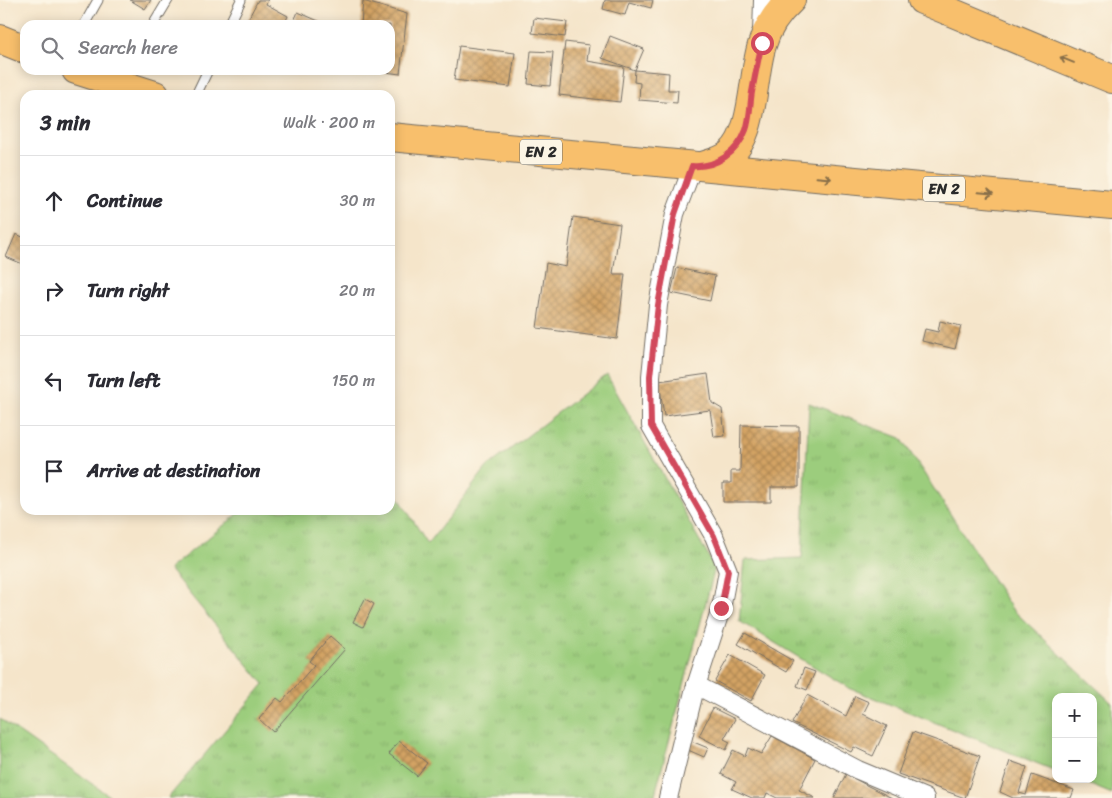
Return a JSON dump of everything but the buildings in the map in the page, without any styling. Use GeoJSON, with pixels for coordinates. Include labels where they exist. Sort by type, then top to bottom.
{"type":"FeatureCollection","features":[{"type":"Feature","properties":{"kind":"main road"},"geometry":{"type":"LineString","coordinates":[[697,166],[719,161],[729,155],[738,145],[746,130],[762,43],[778,13],[791,0]]}},
{"type":"Feature","properties":{"kind":"main road"},"geometry":{"type":"LineString","coordinates":[[922,0],[1112,79]]}},
{"type":"Feature","properties":{"kind":"main road"},"geometry":{"type":"LineString","coordinates":[[0,39],[20,48]]}},
{"type":"Feature","properties":{"kind":"main road"},"geometry":{"type":"LineString","coordinates":[[96,75],[121,81],[143,90]]}},
{"type":"Feature","properties":{"kind":"main road"},"geometry":{"type":"LineString","coordinates":[[746,130],[751,147],[762,162],[775,174]]}},
{"type":"Feature","properties":{"kind":"main road","name":"EN 2"},"geometry":{"type":"LineString","coordinates":[[395,138],[1112,205]]}},
{"type":"Feature","properties":{"kind":"street"},"geometry":{"type":"LineString","coordinates":[[762,43],[763,0]]}},
{"type":"Feature","properties":{"kind":"street"},"geometry":{"type":"LineString","coordinates":[[668,798],[696,685],[721,608],[728,571],[714,536],[651,426],[650,376],[658,305],[675,214],[697,166]]}},
{"type":"Feature","properties":{"kind":"street"},"geometry":{"type":"LineString","coordinates":[[696,685],[858,770],[925,798]]}},
{"type":"Feature","properties":{"kind":"lane"},"geometry":{"type":"LineString","coordinates":[[87,20],[98,0]]}},
{"type":"Feature","properties":{"kind":"lane"},"geometry":{"type":"LineString","coordinates":[[157,20],[168,0]]}},
{"type":"Feature","properties":{"kind":"lane"},"geometry":{"type":"LineString","coordinates":[[232,20],[241,0]]}},
{"type":"Feature","properties":{"kind":"lane"},"geometry":{"type":"LineString","coordinates":[[198,90],[206,75]]}},
{"type":"Feature","properties":{"kind":"green space"},"geometry":{"type":"Polygon","coordinates":[[[607,375],[715,568],[654,798],[168,798],[264,684],[169,569],[237,515],[395,515],[395,492],[428,544],[487,467],[607,375]]]}},
{"type":"Feature","properties":{"kind":"green space"},"geometry":{"type":"Polygon","coordinates":[[[809,403],[901,438],[1012,609],[1112,703],[1112,794],[1086,783],[1097,783],[1097,693],[1052,693],[1052,769],[849,688],[739,621],[745,560],[802,558],[809,403]]]}},
{"type":"Feature","properties":{"kind":"green space"},"geometry":{"type":"Polygon","coordinates":[[[0,719],[112,798],[0,798],[0,719]]]}},
{"type":"Feature","properties":{"kind":"route"},"geometry":{"type":"LineString","coordinates":[[721,608],[728,571],[714,536],[651,426],[650,376],[658,305],[675,214],[692,166],[702,166],[719,161],[729,155],[738,145],[746,130],[762,43]]}}]}
